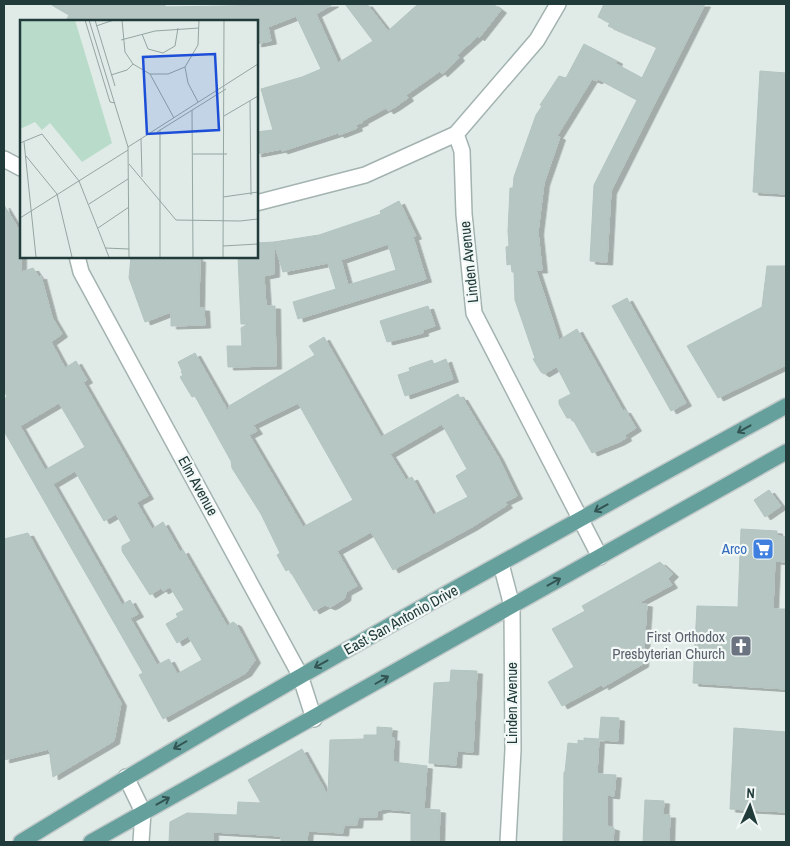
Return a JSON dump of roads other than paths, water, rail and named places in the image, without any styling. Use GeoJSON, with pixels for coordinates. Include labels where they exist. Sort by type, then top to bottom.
{"type":"FeatureCollection","features":[{"type":"Feature","properties":{"kind":"main road","name":"East San Antonio Drive"},"geometry":{"type":"LineString","coordinates":[[21,842],[126,777],[300,675],[786,406]]}},
{"type":"Feature","properties":{"kind":"main road"},"geometry":{"type":"LineString","coordinates":[[91,842],[786,452]]}},
{"type":"Feature","properties":{"kind":"street"},"geometry":{"type":"LineString","coordinates":[[258,202],[365,175],[456,134],[536,40],[558,4]]}},
{"type":"Feature","properties":{"kind":"street","name":"Linden Avenue"},"geometry":{"type":"LineString","coordinates":[[456,134],[462,151],[464,214],[474,313],[579,520],[600,557]]}},
{"type":"Feature","properties":{"kind":"street"},"geometry":{"type":"LineString","coordinates":[[4,159],[20,167]]}},
{"type":"Feature","properties":{"kind":"street","name":"Elm Avenue"},"geometry":{"type":"LineString","coordinates":[[78,258],[81,272],[300,675],[314,718]]}},
{"type":"Feature","properties":{"kind":"street","name":"Linden Avenue"},"geometry":{"type":"LineString","coordinates":[[501,564],[512,606],[513,750],[508,842]]}},
{"type":"Feature","properties":{"kind":"street"},"geometry":{"type":"LineString","coordinates":[[126,777],[143,812],[141,842]]}},
{"type":"Feature","properties":{"kind":"place","name":"Arco"},"geometry":{"type":"Point","coordinates":[763,549]}},
{"type":"Feature","properties":{"kind":"place","name":"First Orthodox Presbyterian Church"},"geometry":{"type":"Point","coordinates":[741,646]}}]}
